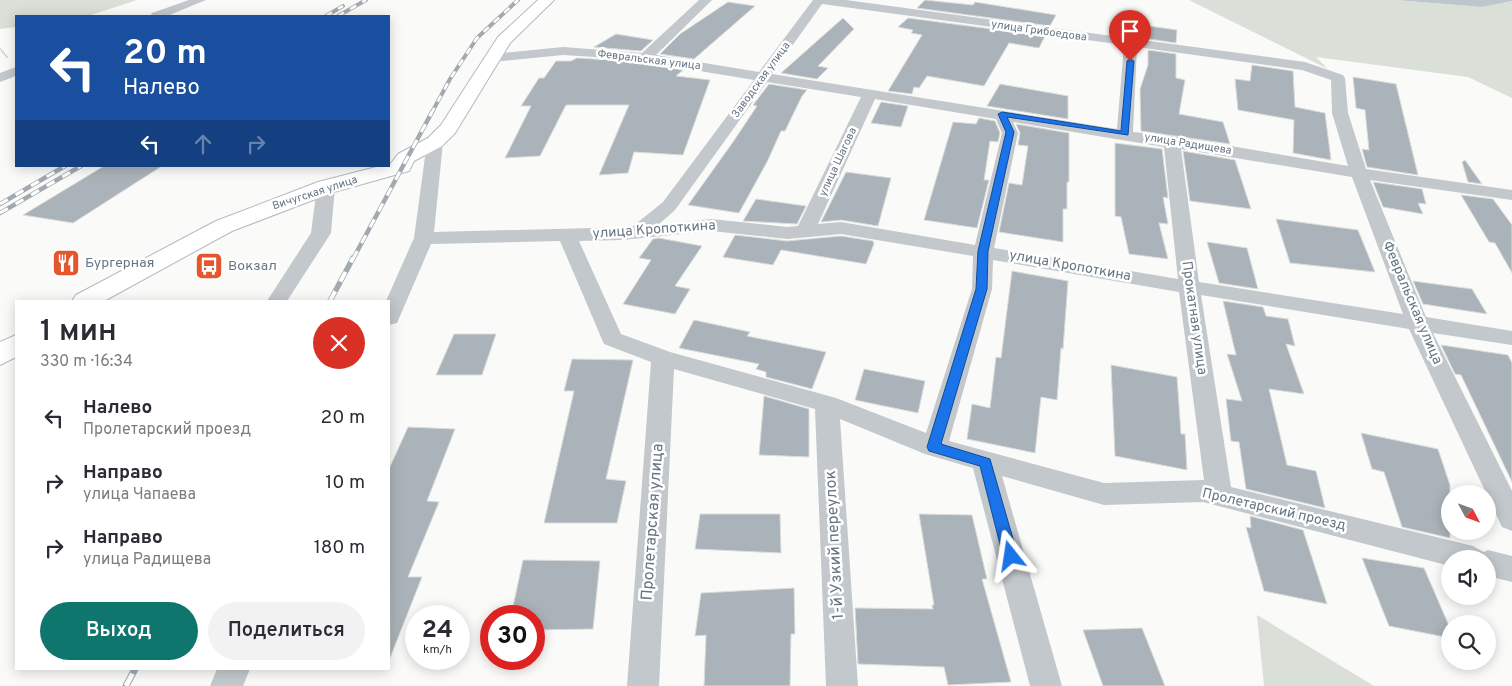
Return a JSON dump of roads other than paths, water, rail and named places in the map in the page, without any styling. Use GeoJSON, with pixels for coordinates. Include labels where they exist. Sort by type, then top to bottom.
{"type":"FeatureCollection","features":[{"type":"Feature","properties":{"kind":"main road","name":"Вичугская улица"},"geometry":{"type":"LineString","coordinates":[[87,300],[192,242],[261,211],[326,187],[402,167],[406,158],[435,142],[448,129],[504,40],[547,0]]}},
{"type":"Feature","properties":{"kind":"main road"},"geometry":{"type":"LineString","coordinates":[[0,354],[15,345]]}},
{"type":"Feature","properties":{"kind":"street"},"geometry":{"type":"LineString","coordinates":[[159,15],[200,0]]}},
{"type":"Feature","properties":{"kind":"street"},"geometry":{"type":"LineString","coordinates":[[645,58],[706,0]]}},
{"type":"Feature","properties":{"kind":"street","name":"Заводская улица"},"geometry":{"type":"LineString","coordinates":[[638,232],[670,206],[770,78],[819,0],[916,14]]}},
{"type":"Feature","properties":{"kind":"street","name":"улица Грибоедова"},"geometry":{"type":"LineString","coordinates":[[916,14],[1305,66],[1338,78]]}},
{"type":"Feature","properties":{"kind":"street"},"geometry":{"type":"LineString","coordinates":[[1125,134],[1131,43]]}},
{"type":"Feature","properties":{"kind":"street","name":"Февральская улица"},"geometry":{"type":"LineString","coordinates":[[492,58],[563,51],[645,58],[770,78]]}},
{"type":"Feature","properties":{"kind":"street"},"geometry":{"type":"LineString","coordinates":[[0,78],[15,71]]}},
{"type":"Feature","properties":{"kind":"street","name":"улица Радищева"},"geometry":{"type":"LineString","coordinates":[[770,78],[1359,172],[1512,194]]}},
{"type":"Feature","properties":{"kind":"street","name":"Февральская улица"},"geometry":{"type":"LineString","coordinates":[[1338,78],[1340,113],[1359,172],[1418,324],[1512,519]]}},
{"type":"Feature","properties":{"kind":"street","name":"улица Шагова"},"geometry":{"type":"LineString","coordinates":[[805,231],[870,94]]}},
{"type":"Feature","properties":{"kind":"street"},"geometry":{"type":"LineString","coordinates":[[934,447],[982,289],[983,251],[1010,132],[1002,114]]}},
{"type":"Feature","properties":{"kind":"street"},"geometry":{"type":"LineString","coordinates":[[390,316],[424,238],[435,142]]}},
{"type":"Feature","properties":{"kind":"street","name":"Прокатная улица"},"geometry":{"type":"LineString","coordinates":[[1172,142],[1188,287],[1219,494]]}},
{"type":"Feature","properties":{"kind":"street"},"geometry":{"type":"LineString","coordinates":[[278,300],[320,232],[326,187]]}},
{"type":"Feature","properties":{"kind":"street","name":"улица Кропоткина"},"geometry":{"type":"LineString","coordinates":[[424,238],[638,232],[711,225],[786,233],[841,228],[1188,287],[1512,338]]}},
{"type":"Feature","properties":{"kind":"street","name":"Пролетарский проезд"},"geometry":{"type":"LineString","coordinates":[[567,235],[612,339],[663,358],[827,404],[934,447],[985,463],[1104,494],[1203,491],[1441,551]]}},
{"type":"Feature","properties":{"kind":"street","name":"Пролетарская улица"},"geometry":{"type":"LineString","coordinates":[[643,686],[663,358]]}},
{"type":"Feature","properties":{"kind":"street","name":"1-й Узкий переулок"},"geometry":{"type":"LineString","coordinates":[[827,404],[842,686]]}},
{"type":"Feature","properties":{"kind":"street"},"geometry":{"type":"LineString","coordinates":[[985,463],[1046,686]]}},
{"type":"Feature","properties":{"kind":"street"},"geometry":{"type":"LineString","coordinates":[[1496,564],[1512,569]]}},
{"type":"Feature","properties":{"kind":"street"},"geometry":{"type":"LineString","coordinates":[[226,686],[234,670]]}},
{"type":"Feature","properties":{"kind":"railway"},"geometry":{"type":"LineString","coordinates":[[340,15],[366,0]]}},
{"type":"Feature","properties":{"kind":"railway"},"geometry":{"type":"LineString","coordinates":[[431,114],[450,79],[477,38],[518,0]]}},
{"type":"Feature","properties":{"kind":"railway"},"geometry":{"type":"LineString","coordinates":[[328,15],[343,6]]}},
{"type":"Feature","properties":{"kind":"railway"},"geometry":{"type":"LineString","coordinates":[[353,259],[432,112]]}},
{"type":"Feature","properties":{"kind":"railway"},"geometry":{"type":"LineString","coordinates":[[0,204],[63,167]]}},
{"type":"Feature","properties":{"kind":"railway"},"geometry":{"type":"LineString","coordinates":[[0,213],[79,167]]}},
{"type":"Feature","properties":{"kind":"railway"},"geometry":{"type":"LineString","coordinates":[[331,300],[353,258]]}},
{"type":"Feature","properties":{"kind":"railway"},"geometry":{"type":"LineString","coordinates":[[126,686],[134,670]]}},
{"type":"Feature","properties":{"kind":"place","name":"Бургерная"},"geometry":{"type":"Point","coordinates":[66,263]}},
{"type":"Feature","properties":{"kind":"place","name":"Вокзал"},"geometry":{"type":"Point","coordinates":[209,266]}}]}
